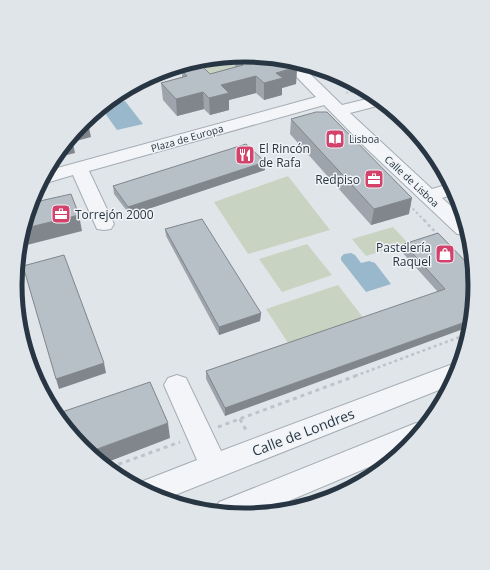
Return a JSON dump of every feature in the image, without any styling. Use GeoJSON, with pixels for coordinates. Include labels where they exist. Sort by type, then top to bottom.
{"type":"FeatureCollection","features":[{"type":"Feature","properties":{"kind":"street","name":"Calle de Lisboa"},"geometry":{"type":"LineString","coordinates":[[296,68],[373,145],[459,225]]}},
{"type":"Feature","properties":{"kind":"street","name":"Plaza de Europa"},"geometry":{"type":"LineString","coordinates":[[50,176],[334,105],[371,101]]}},
{"type":"Feature","properties":{"kind":"street"},"geometry":{"type":"LineString","coordinates":[[80,168],[104,224]]}},
{"type":"Feature","properties":{"kind":"street"},"geometry":{"type":"LineString","coordinates":[[428,196],[447,190]]}},
{"type":"Feature","properties":{"kind":"street","name":"Calle de Londres"},"geometry":{"type":"LineString","coordinates":[[155,489],[449,376]]}},
{"type":"Feature","properties":{"kind":"street"},"geometry":{"type":"LineString","coordinates":[[177,385],[214,466]]}},
{"type":"Feature","properties":{"kind":"street"},"geometry":{"type":"LineString","coordinates":[[239,508],[407,439]]}},
{"type":"Feature","properties":{"kind":"path"},"geometry":{"type":"LineString","coordinates":[[346,92],[354,91]]}},
{"type":"Feature","properties":{"kind":"path"},"geometry":{"type":"LineString","coordinates":[[408,205],[440,238]]}},
{"type":"Feature","properties":{"kind":"path"},"geometry":{"type":"LineString","coordinates":[[115,466],[462,336]]}},
{"type":"Feature","properties":{"kind":"green space"},"geometry":{"type":"Polygon","coordinates":[[[230,62],[265,63],[206,75],[199,67],[230,62]]]}},
{"type":"Feature","properties":{"kind":"green space"},"geometry":{"type":"Polygon","coordinates":[[[288,176],[330,230],[248,254],[214,202],[288,176]]]}},
{"type":"Feature","properties":{"kind":"green space"},"geometry":{"type":"Polygon","coordinates":[[[393,227],[408,243],[366,256],[352,239],[393,227]]]}},
{"type":"Feature","properties":{"kind":"green space"},"geometry":{"type":"Polygon","coordinates":[[[307,244],[332,275],[282,292],[259,259],[307,244]]]}},
{"type":"Feature","properties":{"kind":"green space"},"geometry":{"type":"Polygon","coordinates":[[[338,285],[365,320],[290,346],[266,309],[338,285]]]}},
{"type":"Feature","properties":{"kind":"water"},"geometry":{"type":"Polygon","coordinates":[[[125,101],[143,124],[117,130],[104,112],[116,103],[125,101]]]}},
{"type":"Feature","properties":{"kind":"water"},"geometry":{"type":"Polygon","coordinates":[[[351,253],[355,255],[361,263],[369,261],[375,263],[391,284],[366,292],[341,260],[341,257],[344,254],[351,253]]]}},
{"type":"Feature","properties":{"kind":"building"},"geometry":{"type":"Polygon","coordinates":[[[240,62],[260,62],[295,68],[276,73],[283,78],[264,83],[256,76],[221,85],[229,93],[209,98],[203,92],[176,99],[161,83],[187,76],[182,71],[202,66],[210,74],[243,65],[240,62]]]}},
{"type":"Feature","properties":{"kind":"building"},"geometry":{"type":"Polygon","coordinates":[[[316,112],[327,112],[412,198],[374,209],[291,119],[316,112]]]}},
{"type":"Feature","properties":{"kind":"building"},"geometry":{"type":"Polygon","coordinates":[[[246,144],[265,162],[128,207],[113,186],[246,144]]]}},
{"type":"Feature","properties":{"kind":"building"},"geometry":{"type":"Polygon","coordinates":[[[71,194],[79,215],[30,227],[38,201],[71,194]]]}},
{"type":"Feature","properties":{"kind":"building"},"geometry":{"type":"Polygon","coordinates":[[[202,219],[261,313],[219,327],[165,229],[202,219]]]}},
{"type":"Feature","properties":{"kind":"building"},"geometry":{"type":"Polygon","coordinates":[[[438,233],[467,263],[468,300],[465,322],[225,408],[206,371],[445,289],[404,244],[438,233]]]}},
{"type":"Feature","properties":{"kind":"building"},"geometry":{"type":"Polygon","coordinates":[[[64,255],[104,363],[56,379],[23,266],[64,255]]]}},
{"type":"Feature","properties":{"kind":"building"},"geometry":{"type":"Polygon","coordinates":[[[150,382],[168,423],[95,450],[77,432],[62,412],[150,382]]]}},
{"type":"Feature","properties":{"kind":"place","name":"Lisboa"},"geometry":{"type":"Point","coordinates":[335,139]}},
{"type":"Feature","properties":{"kind":"place","name":"El Rincón de Rafa"},"geometry":{"type":"Point","coordinates":[245,155]}},
{"type":"Feature","properties":{"kind":"place","name":"Redpiso"},"geometry":{"type":"Point","coordinates":[374,179]}},
{"type":"Feature","properties":{"kind":"place","name":"Torrejón 2000"},"geometry":{"type":"Point","coordinates":[61,214]}},
{"type":"Feature","properties":{"kind":"place","name":"Pastelería Raquel"},"geometry":{"type":"Point","coordinates":[445,254]}}]}
